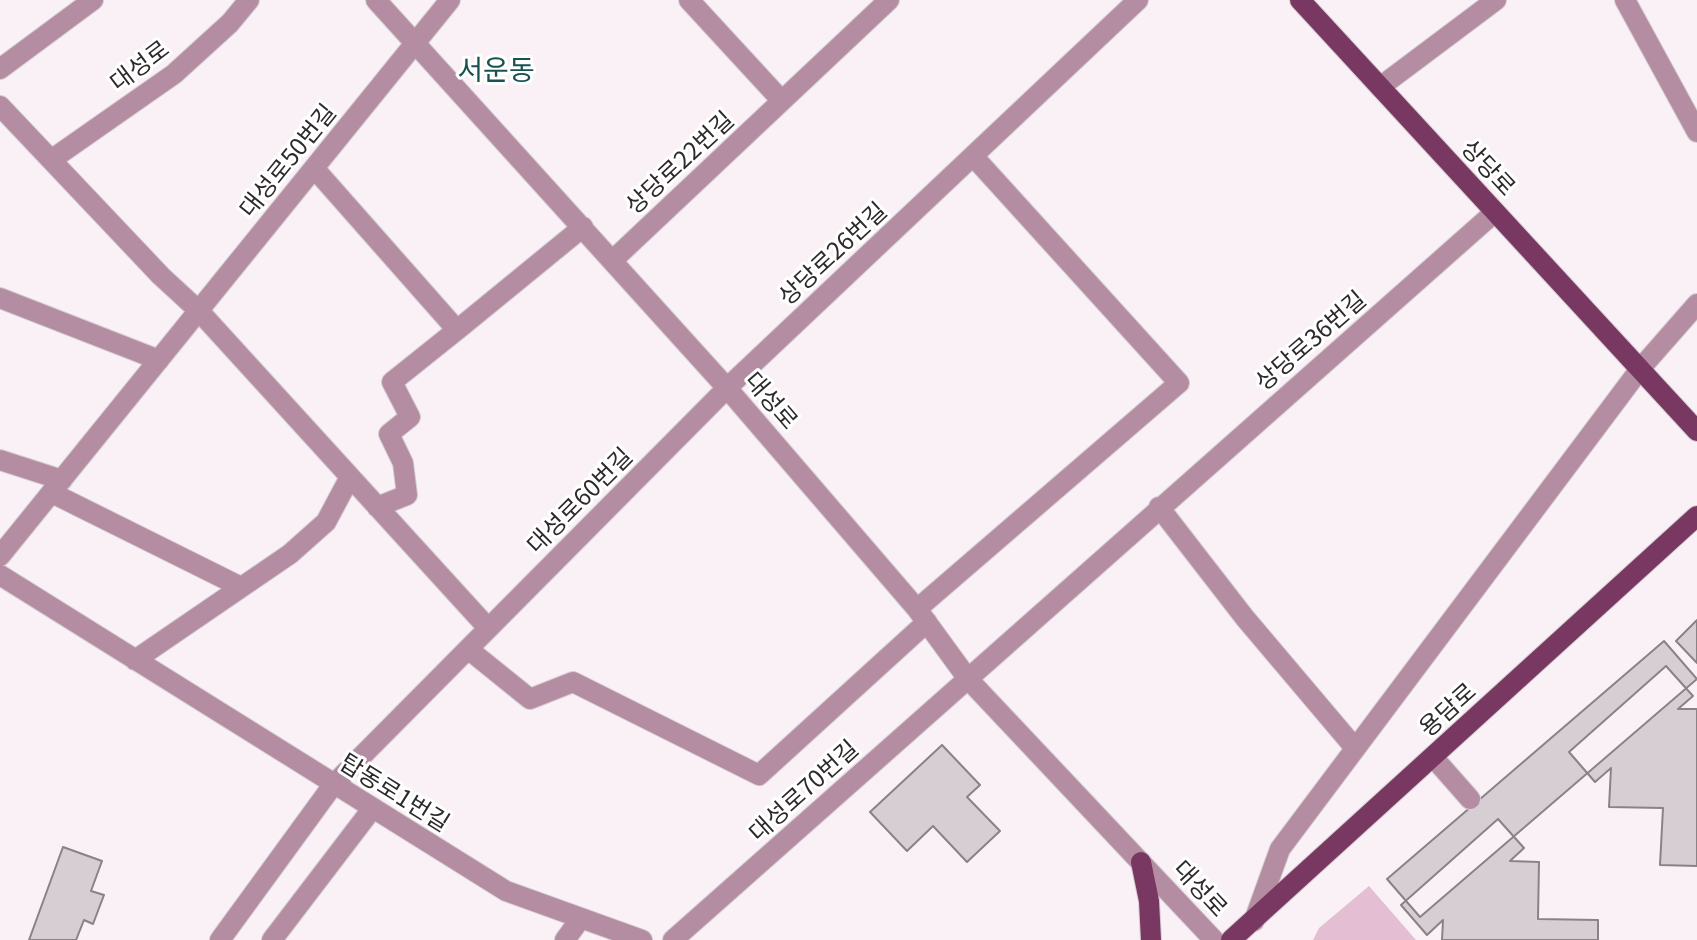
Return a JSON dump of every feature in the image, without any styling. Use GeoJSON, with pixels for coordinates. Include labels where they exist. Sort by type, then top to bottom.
{"type":"FeatureCollection","features":[{"type":"Feature","properties":{"kind":"main road","name":"상당로"},"geometry":{"type":"LineString","coordinates":[[1300,0],[1697,431]]}},
{"type":"Feature","properties":{"kind":"main road","name":"용담로"},"geometry":{"type":"LineString","coordinates":[[1231,940],[1697,516]]}},
{"type":"Feature","properties":{"kind":"main road"},"geometry":{"type":"LineString","coordinates":[[1141,862],[1149,901],[1151,940]]}},
{"type":"Feature","properties":{"kind":"street"},"geometry":{"type":"LineString","coordinates":[[0,69],[93,0]]}},
{"type":"Feature","properties":{"kind":"street","name":"대성로"},"geometry":{"type":"LineString","coordinates":[[51,160],[174,74],[230,23],[249,0]]}},
{"type":"Feature","properties":{"kind":"street","name":"대성로"},"geometry":{"type":"LineString","coordinates":[[376,0],[727,388],[922,615],[968,679],[1214,940]]}},
{"type":"Feature","properties":{"kind":"street","name":"대성로50번길"},"geometry":{"type":"LineString","coordinates":[[0,556],[450,0]]}},
{"type":"Feature","properties":{"kind":"street"},"geometry":{"type":"LineString","coordinates":[[689,0],[782,101]]}},
{"type":"Feature","properties":{"kind":"street","name":"상당로22번길"},"geometry":{"type":"LineString","coordinates":[[613,260],[889,0]]}},
{"type":"Feature","properties":{"kind":"street","name":"상당로26번길"},"geometry":{"type":"LineString","coordinates":[[727,388],[1138,0]]}},
{"type":"Feature","properties":{"kind":"street"},"geometry":{"type":"LineString","coordinates":[[1380,87],[1496,0]]}},
{"type":"Feature","properties":{"kind":"street"},"geometry":{"type":"LineString","coordinates":[[1625,0],[1697,132]]}},
{"type":"Feature","properties":{"kind":"street"},"geometry":{"type":"LineString","coordinates":[[0,106],[161,276],[199,311],[488,628]]}},
{"type":"Feature","properties":{"kind":"street"},"geometry":{"type":"LineString","coordinates":[[468,649],[530,699],[573,682],[759,775],[922,615],[1179,383],[973,156]]}},
{"type":"Feature","properties":{"kind":"street"},"geometry":{"type":"LineString","coordinates":[[314,168],[457,330]]}},
{"type":"Feature","properties":{"kind":"street","name":"상당로36번길"},"geometry":{"type":"LineString","coordinates":[[968,679],[1495,212]]}},
{"type":"Feature","properties":{"kind":"street"},"geometry":{"type":"LineString","coordinates":[[377,507],[407,495],[403,463],[389,434],[410,417],[392,382],[583,227]]}},
{"type":"Feature","properties":{"kind":"street"},"geometry":{"type":"LineString","coordinates":[[0,298],[159,360]]}},
{"type":"Feature","properties":{"kind":"street"},"geometry":{"type":"LineString","coordinates":[[1640,369],[1697,304]]}},
{"type":"Feature","properties":{"kind":"street","name":"대성로"},"geometry":{"type":"LineString","coordinates":[[1254,921],[1280,849],[1640,369]]}},
{"type":"Feature","properties":{"kind":"street","name":"대성로60번길"},"geometry":{"type":"LineString","coordinates":[[220,940],[333,785],[727,388]]}},
{"type":"Feature","properties":{"kind":"street"},"geometry":{"type":"LineString","coordinates":[[0,460],[57,486],[241,587]]}},
{"type":"Feature","properties":{"kind":"street"},"geometry":{"type":"LineString","coordinates":[[135,660],[290,554],[326,522],[350,477]]}},
{"type":"Feature","properties":{"kind":"street"},"geometry":{"type":"LineString","coordinates":[[1159,507],[1245,618],[1355,748]]}},
{"type":"Feature","properties":{"kind":"street","name":"탑동로1번길"},"geometry":{"type":"LineString","coordinates":[[0,575],[506,891],[642,940]]}},
{"type":"Feature","properties":{"kind":"street","name":"대성로70번길"},"geometry":{"type":"LineString","coordinates":[[673,940],[968,679]]}},
{"type":"Feature","properties":{"kind":"street"},"geometry":{"type":"LineString","coordinates":[[1433,757],[1470,799]]}},
{"type":"Feature","properties":{"kind":"street"},"geometry":{"type":"LineString","coordinates":[[272,940],[372,809]]}},
{"type":"Feature","properties":{"kind":"street"},"geometry":{"type":"LineString","coordinates":[[565,940],[581,918]]}},
{"type":"Feature","properties":{"kind":"shaded area"},"geometry":{"type":"Polygon","coordinates":[[[1369,886],[1416,940],[1313,940],[1319,928],[1369,886]]]}},
{"type":"Feature","properties":{"kind":"building"},"geometry":{"type":"Polygon","coordinates":[[[1697,620],[1697,663],[1676,641],[1697,620]]]}},
{"type":"Feature","properties":{"kind":"building"},"geometry":{"type":"Polygon","coordinates":[[[1664,641],[1697,679],[1420,917],[1387,879],[1664,641]]]}},
{"type":"Feature","properties":{"kind":"building"},"geometry":{"type":"Polygon","coordinates":[[[1666,666],[1693,696],[1678,709],[1697,709],[1697,866],[1660,865],[1663,808],[1609,807],[1611,768],[1595,782],[1569,752],[1666,666]]]}},
{"type":"Feature","properties":{"kind":"building"},"geometry":{"type":"Polygon","coordinates":[[[942,745],[980,785],[967,797],[1000,831],[967,862],[933,826],[907,851],[870,812],[942,745]]]}},
{"type":"Feature","properties":{"kind":"building"},"geometry":{"type":"Polygon","coordinates":[[[1498,819],[1524,848],[1510,861],[1539,862],[1538,919],[1598,920],[1598,940],[1442,940],[1443,920],[1427,935],[1401,905],[1498,819]]]}},
{"type":"Feature","properties":{"kind":"building"},"geometry":{"type":"Polygon","coordinates":[[[63,847],[102,861],[91,891],[104,895],[93,924],[84,920],[76,940],[29,940],[63,847]]]}},
{"type":"Feature","properties":{"kind":"district","name":"서운동"},"geometry":{"type":"Point","coordinates":[496,69]}}]}
